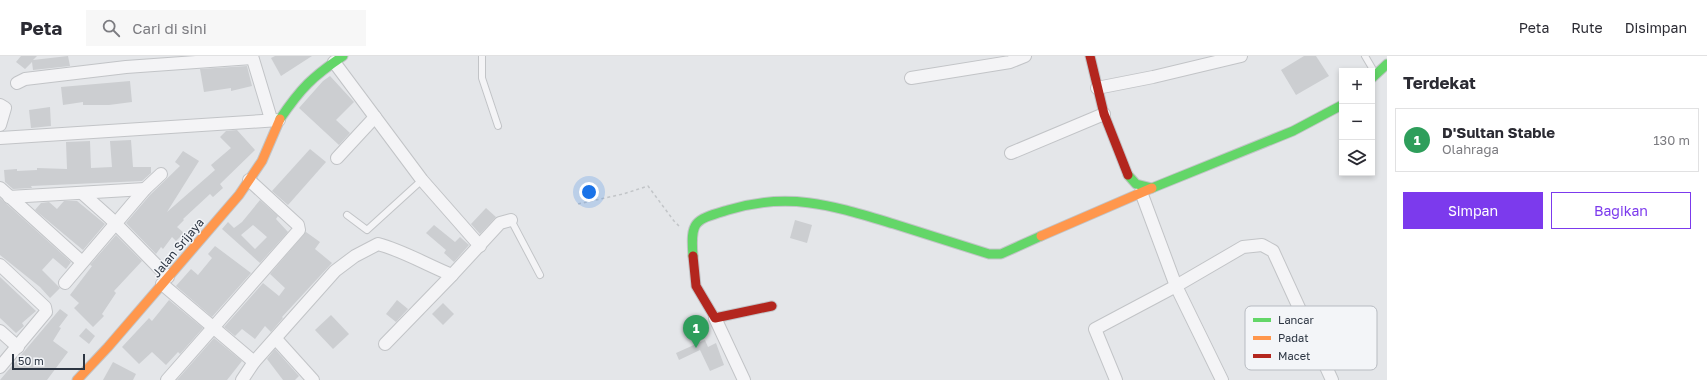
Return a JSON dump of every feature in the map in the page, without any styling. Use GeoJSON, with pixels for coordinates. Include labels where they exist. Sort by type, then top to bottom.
{"type":"FeatureCollection","features":[{"type":"Feature","properties":{"kind":"street"},"geometry":{"type":"LineString","coordinates":[[911,78],[1010,62],[1025,56]]}},
{"type":"Feature","properties":{"kind":"street"},"geometry":{"type":"LineString","coordinates":[[1090,56],[1104,114],[1127,174],[1136,184],[1146,190],[1176,286],[1222,380]]}},
{"type":"Feature","properties":{"kind":"street"},"geometry":{"type":"LineString","coordinates":[[1097,88],[1154,77],[1241,56]]}},
{"type":"Feature","properties":{"kind":"street"},"geometry":{"type":"LineString","coordinates":[[0,138],[275,120],[252,57],[126,67],[26,79],[17,83]]}},
{"type":"Feature","properties":{"kind":"street"},"geometry":{"type":"LineString","coordinates":[[338,59],[375,117],[422,180],[480,246]]}},
{"type":"Feature","properties":{"kind":"street","name":"Jalan Srijaya"},"geometry":{"type":"LineString","coordinates":[[77,380],[239,195],[262,161],[275,120],[298,92],[314,76],[338,59]]}},
{"type":"Feature","properties":{"kind":"street"},"geometry":{"type":"LineString","coordinates":[[1375,75],[1387,64]]}},
{"type":"Feature","properties":{"kind":"street"},"geometry":{"type":"LineString","coordinates":[[0,105],[5,108],[0,125]]}},
{"type":"Feature","properties":{"kind":"street"},"geometry":{"type":"LineString","coordinates":[[744,380],[715,318],[696,286],[691,233],[701,218],[719,211],[751,203],[796,201],[834,206],[989,254],[1001,254],[1146,190],[1293,131],[1339,107]]}},
{"type":"Feature","properties":{"kind":"street"},"geometry":{"type":"LineString","coordinates":[[1011,153],[1104,114]]}},
{"type":"Feature","properties":{"kind":"street"},"geometry":{"type":"LineString","coordinates":[[337,158],[375,117]]}},
{"type":"Feature","properties":{"kind":"street"},"geometry":{"type":"LineString","coordinates":[[65,283],[116,225],[145,189],[161,174]]}},
{"type":"Feature","properties":{"kind":"street"},"geometry":{"type":"LineString","coordinates":[[167,380],[298,230],[298,225],[249,180]]}},
{"type":"Feature","properties":{"kind":"street"},"geometry":{"type":"LineString","coordinates":[[0,188],[82,262]]}},
{"type":"Feature","properties":{"kind":"street"},"geometry":{"type":"LineString","coordinates":[[9,197],[145,189]]}},
{"type":"Feature","properties":{"kind":"street"},"geometry":{"type":"LineString","coordinates":[[82,193],[100,208],[165,280],[214,327],[254,362]]}},
{"type":"Feature","properties":{"kind":"street"},"geometry":{"type":"LineString","coordinates":[[385,344],[480,246],[500,223],[511,220]]}},
{"type":"Feature","properties":{"kind":"street"},"geometry":{"type":"LineString","coordinates":[[242,380],[254,362],[335,271],[355,256],[378,244],[391,248],[423,264],[452,275]]}},
{"type":"Feature","properties":{"kind":"street"},"geometry":{"type":"LineString","coordinates":[[1116,380],[1095,329],[1176,286],[1243,247],[1262,245],[1269,247],[1281,266],[1299,306]]}},
{"type":"Feature","properties":{"kind":"street"},"geometry":{"type":"LineString","coordinates":[[0,265],[46,310],[46,315],[0,367]]}},
{"type":"Feature","properties":{"kind":"street"},"geometry":{"type":"LineString","coordinates":[[715,318],[772,306]]}},
{"type":"Feature","properties":{"kind":"street"},"geometry":{"type":"LineString","coordinates":[[0,331],[18,347]]}},
{"type":"Feature","properties":{"kind":"street"},"geometry":{"type":"LineString","coordinates":[[276,339],[313,380]]}},
{"type":"Feature","properties":{"kind":"street"},"geometry":{"type":"LineString","coordinates":[[1328,370],[1332,380]]}},
{"type":"Feature","properties":{"kind":"lane"},"geometry":{"type":"LineString","coordinates":[[482,56],[482,78],[498,126]]}},
{"type":"Feature","properties":{"kind":"lane"},"geometry":{"type":"LineString","coordinates":[[1365,56],[1370,68]]}},
{"type":"Feature","properties":{"kind":"lane"},"geometry":{"type":"LineString","coordinates":[[347,215],[367,230],[422,180]]}},
{"type":"Feature","properties":{"kind":"lane"},"geometry":{"type":"LineString","coordinates":[[511,220],[540,275]]}},
{"type":"Feature","properties":{"kind":"path"},"geometry":{"type":"LineString","coordinates":[[578,204],[624,194],[648,186],[674,221],[691,233]]}},
{"type":"Feature","properties":{"kind":"building"},"geometry":{"type":"Polygon","coordinates":[[[21,56],[37,56],[33,60],[68,56],[70,66],[33,70],[32,62],[25,69],[16,62],[21,56]]]}},
{"type":"Feature","properties":{"kind":"building"},"geometry":{"type":"Polygon","coordinates":[[[275,56],[312,56],[281,76],[271,58],[275,56]]]}},
{"type":"Feature","properties":{"kind":"building"},"geometry":{"type":"Polygon","coordinates":[[[1304,56],[1316,56],[1329,76],[1296,95],[1281,70],[1304,56]]]}},
{"type":"Feature","properties":{"kind":"building"},"geometry":{"type":"Polygon","coordinates":[[[247,66],[252,86],[231,91],[231,88],[204,92],[200,69],[247,66]]]}},
{"type":"Feature","properties":{"kind":"building"},"geometry":{"type":"Polygon","coordinates":[[[330,76],[354,102],[336,120],[350,133],[339,145],[299,108],[323,81],[330,76]]]}},
{"type":"Feature","properties":{"kind":"building"},"geometry":{"type":"Polygon","coordinates":[[[130,81],[132,102],[109,105],[83,105],[83,102],[63,105],[61,87],[130,81]]]}},
{"type":"Feature","properties":{"kind":"building"},"geometry":{"type":"Polygon","coordinates":[[[50,107],[51,126],[31,128],[29,110],[50,107]]]}},
{"type":"Feature","properties":{"kind":"building"},"geometry":{"type":"Polygon","coordinates":[[[237,130],[255,150],[220,184],[223,188],[213,197],[210,194],[183,219],[184,220],[177,227],[184,233],[176,241],[172,237],[163,249],[161,247],[156,254],[126,223],[150,195],[180,166],[175,162],[183,151],[199,161],[167,212],[215,170],[211,165],[231,148],[220,137],[226,131],[237,130]]]}},
{"type":"Feature","properties":{"kind":"building"},"geometry":{"type":"Polygon","coordinates":[[[131,140],[133,167],[151,167],[151,173],[142,181],[31,186],[32,188],[13,189],[5,182],[4,170],[37,170],[37,168],[67,169],[66,142],[90,141],[91,168],[112,167],[110,141],[131,140]]]}},
{"type":"Feature","properties":{"kind":"building"},"geometry":{"type":"Polygon","coordinates":[[[310,149],[326,162],[288,205],[272,191],[310,149]]]}},
{"type":"Feature","properties":{"kind":"building"},"geometry":{"type":"Polygon","coordinates":[[[0,198],[71,262],[66,269],[53,258],[42,270],[60,288],[50,298],[40,287],[0,255],[0,198]]]}},
{"type":"Feature","properties":{"kind":"building"},"geometry":{"type":"Polygon","coordinates":[[[260,200],[278,216],[276,219],[288,232],[260,263],[222,229],[228,222],[234,228],[242,222],[260,200]],[[253,225],[241,235],[255,249],[267,237],[253,225]]]}},
{"type":"Feature","properties":{"kind":"building"},"geometry":{"type":"Polygon","coordinates":[[[64,201],[77,201],[105,224],[83,250],[35,210],[41,203],[49,202],[57,209],[64,201]]]}},
{"type":"Feature","properties":{"kind":"building"},"geometry":{"type":"Polygon","coordinates":[[[486,208],[496,217],[480,234],[471,224],[486,208]]]}},
{"type":"Feature","properties":{"kind":"building"},"geometry":{"type":"Polygon","coordinates":[[[795,220],[812,225],[807,243],[790,238],[795,220]]]}},
{"type":"Feature","properties":{"kind":"building"},"geometry":{"type":"Polygon","coordinates":[[[434,225],[455,242],[460,237],[469,245],[454,262],[444,253],[446,250],[426,233],[434,225]]]}},
{"type":"Feature","properties":{"kind":"building"},"geometry":{"type":"Polygon","coordinates":[[[306,232],[320,242],[315,249],[332,263],[282,317],[283,318],[271,332],[265,326],[255,339],[242,329],[235,336],[224,327],[263,283],[279,296],[285,288],[270,274],[306,232]]]}},
{"type":"Feature","properties":{"kind":"building"},"geometry":{"type":"Polygon","coordinates":[[[116,235],[142,261],[114,291],[116,293],[102,314],[104,316],[93,327],[74,308],[79,303],[70,295],[92,266],[90,265],[116,235]]]}},
{"type":"Feature","properties":{"kind":"building"},"geometry":{"type":"Polygon","coordinates":[[[215,246],[251,273],[212,317],[176,286],[191,269],[198,275],[212,258],[208,254],[215,246]]]}},
{"type":"Feature","properties":{"kind":"building"},"geometry":{"type":"Polygon","coordinates":[[[0,277],[36,311],[22,323],[24,326],[16,333],[0,318],[0,277]]]}},
{"type":"Feature","properties":{"kind":"building"},"geometry":{"type":"Polygon","coordinates":[[[169,300],[203,328],[180,354],[178,352],[166,365],[152,352],[139,364],[122,347],[149,318],[152,321],[169,300]]]}},
{"type":"Feature","properties":{"kind":"building"},"geometry":{"type":"Polygon","coordinates":[[[397,300],[408,309],[396,322],[386,314],[397,300]]]}},
{"type":"Feature","properties":{"kind":"building"},"geometry":{"type":"Polygon","coordinates":[[[443,303],[454,314],[443,325],[432,314],[443,303]]]}},
{"type":"Feature","properties":{"kind":"building"},"geometry":{"type":"Polygon","coordinates":[[[60,309],[68,315],[59,327],[61,328],[53,341],[68,352],[47,380],[0,380],[60,309]]]}},
{"type":"Feature","properties":{"kind":"building"},"geometry":{"type":"Polygon","coordinates":[[[331,315],[349,334],[333,349],[315,330],[331,315]]]}},
{"type":"Feature","properties":{"kind":"building"},"geometry":{"type":"Polygon","coordinates":[[[86,328],[95,336],[89,344],[79,336],[86,328]]]}},
{"type":"Feature","properties":{"kind":"building"},"geometry":{"type":"Polygon","coordinates":[[[214,338],[242,361],[227,380],[177,380],[214,338]]]}},
{"type":"Feature","properties":{"kind":"building"},"geometry":{"type":"Polygon","coordinates":[[[705,340],[708,347],[716,343],[724,365],[710,371],[700,350],[679,360],[676,353],[705,340]]]}},
{"type":"Feature","properties":{"kind":"building"},"geometry":{"type":"Polygon","coordinates":[[[275,349],[299,376],[295,380],[283,380],[267,359],[275,349]]]}},
{"type":"Feature","properties":{"kind":"building"},"geometry":{"type":"Polygon","coordinates":[[[113,362],[136,374],[133,380],[103,380],[113,362]]]}},
{"type":"Feature","properties":{"kind":"traffic: fast"},"geometry":{"type":"LineString","coordinates":[[280,119],[301,91],[323,70],[343,56]]}},
{"type":"Feature","properties":{"kind":"traffic: fast"},"geometry":{"type":"LineString","coordinates":[[1375,75],[1387,64]]}},
{"type":"Feature","properties":{"kind":"traffic: fast"},"geometry":{"type":"LineString","coordinates":[[1128,175],[1136,184],[1152,188],[1293,131],[1339,107]]}},
{"type":"Feature","properties":{"kind":"traffic: fast"},"geometry":{"type":"LineString","coordinates":[[693,256],[692,244],[694,228],[702,219],[750,204],[772,202],[792,201],[831,207],[894,224],[989,254],[1001,254],[1041,236]]}},
{"type":"Feature","properties":{"kind":"traffic: slow"},"geometry":{"type":"LineString","coordinates":[[77,380],[108,347],[239,195],[262,161],[280,119]]}},
{"type":"Feature","properties":{"kind":"traffic: slow"},"geometry":{"type":"LineString","coordinates":[[1041,236],[1152,188]]}},
{"type":"Feature","properties":{"kind":"traffic: jam"},"geometry":{"type":"LineString","coordinates":[[1090,56],[1104,114],[1128,175]]}},
{"type":"Feature","properties":{"kind":"traffic: jam"},"geometry":{"type":"LineString","coordinates":[[693,256],[696,286],[715,318],[772,306]]}},
{"type":"Feature","properties":{"kind":"place","name":"D'Sultan Stable"},"geometry":{"type":"Point","coordinates":[696,348]}}]}
